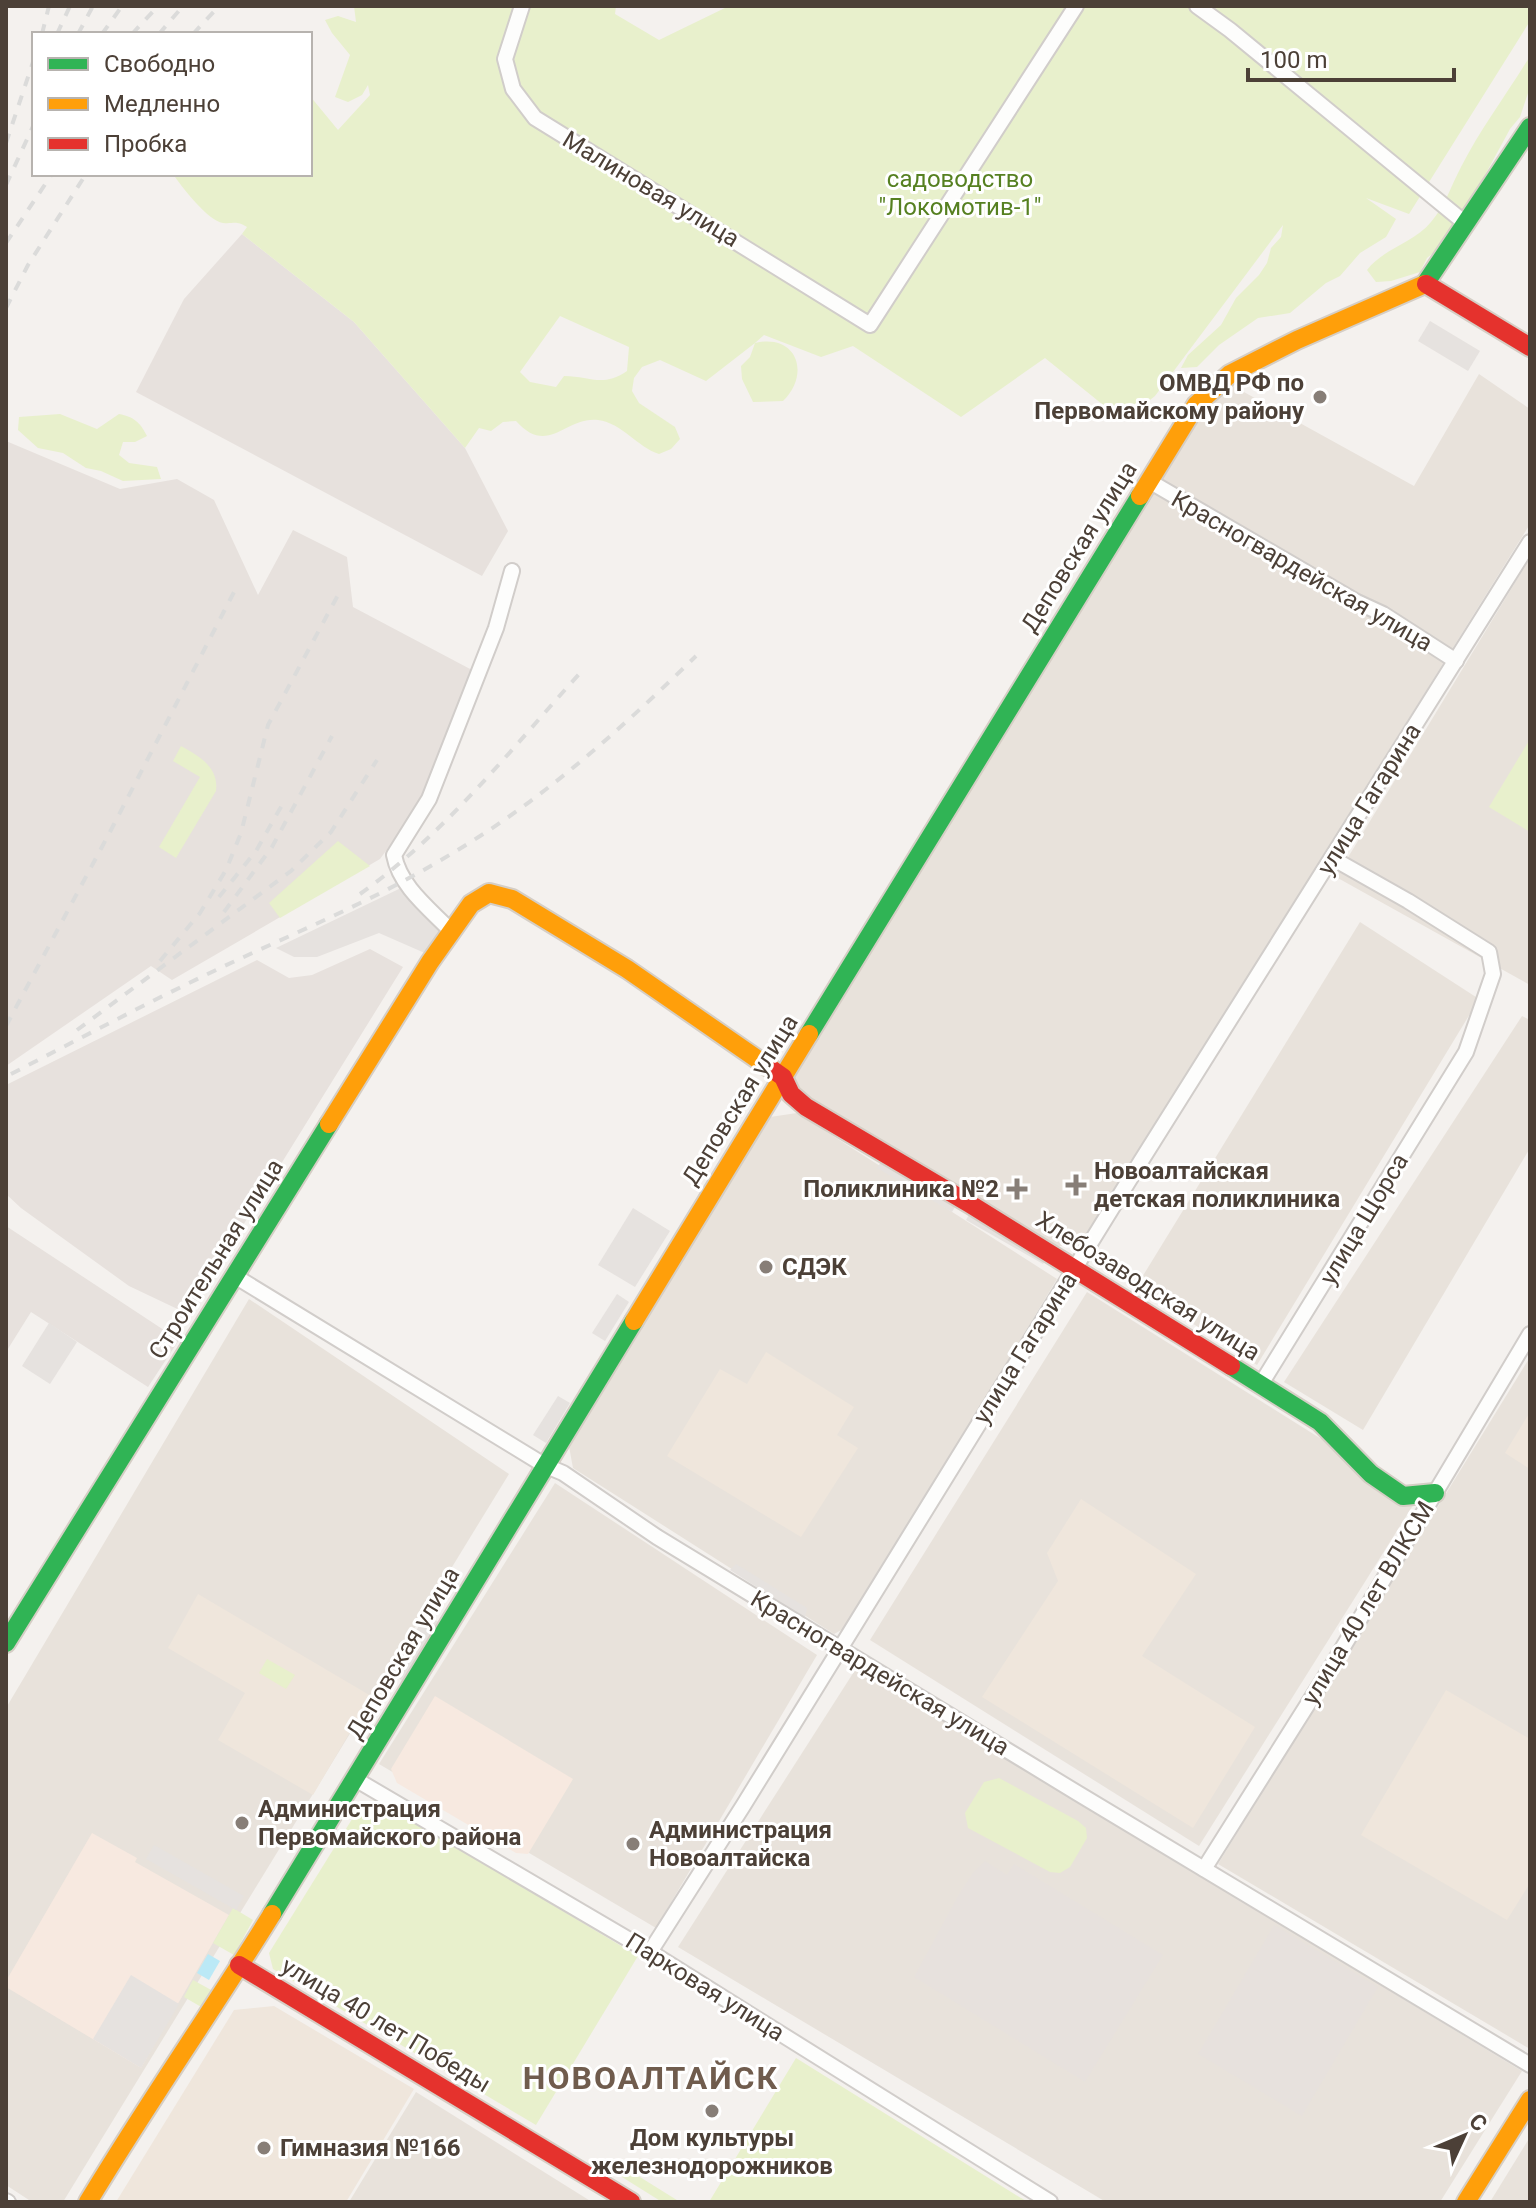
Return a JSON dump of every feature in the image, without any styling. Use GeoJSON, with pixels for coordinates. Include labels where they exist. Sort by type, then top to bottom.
{"type":"FeatureCollection","features":[{"type":"Feature","properties":{"kind":"street","name":"Малиновая улица"},"geometry":{"type":"LineString","coordinates":[[522,6],[505,59],[513,89],[535,118],[870,325],[1076,6]]}},
{"type":"Feature","properties":{"kind":"street"},"geometry":{"type":"LineString","coordinates":[[1197,6],[1465,223]]}},
{"type":"Feature","properties":{"kind":"street"},"geometry":{"type":"LineString","coordinates":[[1530,127],[1426,284],[1530,347]]}},
{"type":"Feature","properties":{"kind":"street","name":"Деповская улица"},"geometry":{"type":"LineString","coordinates":[[88,2202],[355,1779],[544,1465],[1196,405],[1230,374],[1297,340],[1426,284]]}},
{"type":"Feature","properties":{"kind":"street","name":"Красногвардейская улица"},"geometry":{"type":"LineString","coordinates":[[1149,481],[1357,602],[1383,614],[1456,661]]}},
{"type":"Feature","properties":{"kind":"street","name":"улица Гагарина"},"geometry":{"type":"LineString","coordinates":[[650,1952],[1074,1268],[1530,542]]}},
{"type":"Feature","properties":{"kind":"street"},"geometry":{"type":"LineString","coordinates":[[452,932],[404,881],[396,867],[394,855],[429,799],[496,628],[512,571]]}},
{"type":"Feature","properties":{"kind":"street","name":"улица Щорса"},"geometry":{"type":"LineString","coordinates":[[1261,1384],[1466,1052],[1493,974],[1489,952],[1332,858]]}},
{"type":"Feature","properties":{"kind":"street","name":"Хлебозаводская улица"},"geometry":{"type":"LineString","coordinates":[[471,904],[489,893],[512,899],[627,969],[783,1077],[791,1094],[806,1107],[1074,1268],[1320,1422],[1371,1474],[1403,1496],[1435,1493]]}},
{"type":"Feature","properties":{"kind":"street","name":"Строительная улица"},"geometry":{"type":"LineString","coordinates":[[6,1643],[233,1275],[471,904]]}},
{"type":"Feature","properties":{"kind":"street","name":"Красногвардейская улица"},"geometry":{"type":"LineString","coordinates":[[233,1275],[544,1465],[563,1473],[657,1537],[1530,2065]]}},
{"type":"Feature","properties":{"kind":"street","name":"улица 40 лет ВЛКСМ"},"geometry":{"type":"LineString","coordinates":[[1204,1869],[1330,1669],[1530,1334]]}},
{"type":"Feature","properties":{"kind":"street","name":"Парковая улица"},"geometry":{"type":"LineString","coordinates":[[355,1779],[650,1952],[1050,2202]]}},
{"type":"Feature","properties":{"kind":"street","name":"улица 40 лет Победы"},"geometry":{"type":"LineString","coordinates":[[239,1965],[631,2202]]}},
{"type":"Feature","properties":{"kind":"street"},"geometry":{"type":"LineString","coordinates":[[1466,2202],[1530,2100]]}},
{"type":"Feature","properties":{"kind":"shaded area"},"geometry":{"type":"Polygon","coordinates":[[[242,234],[354,322],[465,448],[508,531],[482,576],[136,392],[184,299],[242,234]]]}},
{"type":"Feature","properties":{"kind":"shaded area"},"geometry":{"type":"Polygon","coordinates":[[[1430,321],[1480,351],[1468,371],[1418,341],[1430,321]]]}},
{"type":"Feature","properties":{"kind":"shaded area"},"geometry":{"type":"Polygon","coordinates":[[[1479,374],[1530,409],[1530,524],[1082,1243],[1054,1247],[800,1097],[792,1081],[937,839],[1212,397],[1233,386],[1414,486],[1479,374]]]}},
{"type":"Feature","properties":{"kind":"shaded area"},"geometry":{"type":"Polygon","coordinates":[[[6,441],[120,489],[177,479],[214,500],[258,595],[293,530],[347,557],[353,607],[472,670],[421,803],[380,859],[172,980],[151,966],[6,1066],[6,441]]]}},
{"type":"Feature","properties":{"kind":"shaded area"},"geometry":{"type":"Polygon","coordinates":[[[1530,558],[1530,985],[1336,877],[1530,558]]]}},
{"type":"Feature","properties":{"kind":"shaded area"},"geometry":{"type":"Polygon","coordinates":[[[401,888],[442,932],[427,954],[379,933],[317,957],[294,957],[276,948],[401,888]]]}},
{"type":"Feature","properties":{"kind":"shaded area"},"geometry":{"type":"Polygon","coordinates":[[[1360,922],[1479,999],[1257,1365],[1136,1287],[1360,922]]]}},
{"type":"Feature","properties":{"kind":"shaded area"},"geometry":{"type":"Polygon","coordinates":[[[370,949],[403,967],[188,1314],[129,1286],[6,1194],[6,1085],[257,960],[289,978],[312,975],[370,949]]]}},
{"type":"Feature","properties":{"kind":"shaded area"},"geometry":{"type":"Polygon","coordinates":[[[1522,1016],[1530,1020],[1530,1148],[1363,1430],[1284,1382],[1522,1016]]]}},
{"type":"Feature","properties":{"kind":"shaded area"},"geometry":{"type":"Polygon","coordinates":[[[797,1113],[1057,1279],[847,1627],[834,1634],[573,1468],[568,1441],[770,1117],[797,1113]]]}},
{"type":"Feature","properties":{"kind":"shaded area"},"geometry":{"type":"Polygon","coordinates":[[[883,1159],[957,1203],[952,1212],[877,1168],[883,1159]]]}},
{"type":"Feature","properties":{"kind":"shaded area"},"geometry":{"type":"Polygon","coordinates":[[[633,1208],[670,1231],[635,1287],[598,1265],[633,1208]]]}},
{"type":"Feature","properties":{"kind":"shaded area"},"geometry":{"type":"Polygon","coordinates":[[[971,1211],[1048,1256],[1043,1264],[966,1220],[971,1211]]]}},
{"type":"Feature","properties":{"kind":"shaded area"},"geometry":{"type":"Polygon","coordinates":[[[6,1226],[179,1340],[148,1387],[31,1312],[6,1352],[6,1226]]]}},
{"type":"Feature","properties":{"kind":"shaded area"},"geometry":{"type":"Polygon","coordinates":[[[1087,1292],[1417,1499],[1199,1846],[870,1640],[1087,1292]]]}},
{"type":"Feature","properties":{"kind":"shaded area"},"geometry":{"type":"Polygon","coordinates":[[[617,1294],[629,1302],[605,1341],[592,1333],[617,1294]]]}},
{"type":"Feature","properties":{"kind":"shaded area"},"geometry":{"type":"Polygon","coordinates":[[[249,1299],[509,1474],[63,2202],[32,2202],[6,2185],[6,1708],[249,1299]]]}},
{"type":"Feature","properties":{"kind":"shaded area"},"geometry":{"type":"Polygon","coordinates":[[[49,1323],[77,1342],[50,1384],[22,1366],[49,1323]]]}},
{"type":"Feature","properties":{"kind":"shaded area"},"geometry":{"type":"Polygon","coordinates":[[[766,1352],[854,1407],[837,1435],[858,1448],[801,1537],[667,1456],[720,1369],[747,1384],[766,1352]]]}},
{"type":"Feature","properties":{"kind":"shaded area"},"geometry":{"type":"Polygon","coordinates":[[[1530,1357],[1530,2049],[1218,1864],[1530,1357]]]}},
{"type":"Feature","properties":{"kind":"shaded area"},"geometry":{"type":"Polygon","coordinates":[[[558,1396],[570,1403],[546,1443],[533,1435],[558,1396]]]}},
{"type":"Feature","properties":{"kind":"shaded area"},"geometry":{"type":"Polygon","coordinates":[[[1530,1412],[1530,1469],[1505,1453],[1530,1412]]]}},
{"type":"Feature","properties":{"kind":"shaded area"},"geometry":{"type":"Polygon","coordinates":[[[555,1483],[817,1655],[656,1928],[379,1764],[555,1483]]]}},
{"type":"Feature","properties":{"kind":"shaded area"},"geometry":{"type":"Polygon","coordinates":[[[1081,1499],[1196,1574],[1142,1656],[1255,1727],[1193,1828],[982,1697],[1058,1581],[1047,1553],[1081,1499]]]}},
{"type":"Feature","properties":{"kind":"shaded area"},"geometry":{"type":"Polygon","coordinates":[[[736,1564],[807,1608],[805,1618],[730,1570],[736,1564]]]}},
{"type":"Feature","properties":{"kind":"shaded area"},"geometry":{"type":"Polygon","coordinates":[[[198,1594],[371,1696],[313,1795],[218,1740],[245,1693],[168,1648],[198,1594]]]}},
{"type":"Feature","properties":{"kind":"shaded area"},"geometry":{"type":"Polygon","coordinates":[[[426,1614],[440,1623],[405,1682],[390,1674],[426,1614]]]}},
{"type":"Feature","properties":{"kind":"shaded area"},"geometry":{"type":"Polygon","coordinates":[[[857,1667],[1522,2071],[1440,2202],[1106,2202],[678,1947],[857,1667]]]}},
{"type":"Feature","properties":{"kind":"shaded area"},"geometry":{"type":"Polygon","coordinates":[[[1446,1690],[1530,1739],[1530,1883],[1507,1920],[1361,1835],[1446,1690]]]}},
{"type":"Feature","properties":{"kind":"shaded area"},"geometry":{"type":"Polygon","coordinates":[[[435,1696],[573,1779],[528,1854],[516,1853],[397,1783],[391,1769],[435,1696]]]}},
{"type":"Feature","properties":{"kind":"shaded area"},"geometry":{"type":"Polygon","coordinates":[[[92,1833],[137,1858],[135,1862],[229,1915],[141,2068],[6,1987],[6,1981],[92,1833]]]}},
{"type":"Feature","properties":{"kind":"shaded area"},"geometry":{"type":"Polygon","coordinates":[[[154,1845],[244,1896],[236,1910],[146,1859],[154,1845]]]}},
{"type":"Feature","properties":{"kind":"shaded area"},"geometry":{"type":"Polygon","coordinates":[[[985,1861],[1007,1875],[1014,1864],[1163,1955],[1085,2082],[914,1977],[958,1896],[985,1861]]]}},
{"type":"Feature","properties":{"kind":"shaded area"},"geometry":{"type":"Polygon","coordinates":[[[1274,1925],[1378,1987],[1302,2116],[1198,2054],[1274,1925]]]}},
{"type":"Feature","properties":{"kind":"shaded area"},"geometry":{"type":"Polygon","coordinates":[[[131,1975],[179,2004],[141,2068],[93,2039],[131,1975]]]}},
{"type":"Feature","properties":{"kind":"shaded area","name":"Гимназия №166"},"geometry":{"type":"Polygon","coordinates":[[[274,2006],[414,2089],[346,2202],[116,2202],[234,2010],[274,2006]]]}},
{"type":"Feature","properties":{"kind":"shaded area"},"geometry":{"type":"Polygon","coordinates":[[[416,2092],[592,2202],[349,2202],[416,2092]]]}},
{"type":"Feature","properties":{"kind":"shaded area"},"geometry":{"type":"Polygon","coordinates":[[[1530,2137],[1530,2202],[1490,2202],[1530,2137]]]}},
{"type":"Feature","properties":{"kind":"green space","name":"садоводство \"Локомотив-1\""},"geometry":{"type":"Polygon","coordinates":[[[354,6],[616,6],[615,14],[659,40],[729,6],[1530,6],[1530,21],[1409,214],[1366,198],[1396,219],[1386,237],[1360,253],[1340,276],[1326,283],[1290,313],[1258,318],[1219,345],[1197,367],[1181,368],[1188,355],[1221,325],[1236,298],[1259,275],[1267,263],[1271,248],[1281,237],[1283,225],[1155,396],[1123,421],[1045,358],[961,417],[853,346],[821,357],[764,335],[706,381],[660,360],[642,367],[634,378],[632,391],[639,403],[675,427],[680,439],[671,449],[659,454],[615,426],[598,420],[587,420],[548,435],[527,431],[516,421],[503,422],[491,431],[479,428],[465,448],[354,322],[242,234],[247,227],[223,223],[210,216],[175,176],[312,176],[312,98],[338,130],[370,95],[368,85],[362,95],[348,102],[335,97],[350,55],[325,20],[338,16],[356,22],[354,6]],[[560,316],[520,372],[530,382],[556,387],[564,376],[603,380],[627,371],[629,347],[560,316]]]}},
{"type":"Feature","properties":{"kind":"green space"},"geometry":{"type":"Polygon","coordinates":[[[1530,56],[1530,87],[1520,117],[1438,249],[1427,258],[1420,272],[1376,282],[1367,270],[1382,256],[1424,229],[1436,216],[1477,139],[1530,56]]]}},
{"type":"Feature","properties":{"kind":"green space"},"geometry":{"type":"Polygon","coordinates":[[[755,343],[781,344],[790,350],[798,368],[792,390],[783,401],[753,402],[742,379],[741,366],[750,357],[755,343]]]}},
{"type":"Feature","properties":{"kind":"green space"},"geometry":{"type":"Polygon","coordinates":[[[60,414],[97,429],[119,414],[133,419],[147,436],[135,442],[123,442],[119,455],[129,463],[157,467],[161,479],[123,481],[86,468],[63,453],[38,448],[18,430],[19,417],[60,414]]]}},
{"type":"Feature","properties":{"kind":"green space"},"geometry":{"type":"Polygon","coordinates":[[[1530,739],[1530,832],[1489,807],[1530,739]]]}},
{"type":"Feature","properties":{"kind":"green space"},"geometry":{"type":"Polygon","coordinates":[[[181,746],[201,758],[211,769],[216,791],[176,858],[159,847],[200,777],[173,761],[181,746]]]}},
{"type":"Feature","properties":{"kind":"green space"},"geometry":{"type":"Polygon","coordinates":[[[338,841],[370,866],[280,918],[269,903],[338,841]]]}},
{"type":"Feature","properties":{"kind":"green space"},"geometry":{"type":"Polygon","coordinates":[[[267,1659],[295,1675],[286,1689],[259,1673],[267,1659]]]}},
{"type":"Feature","properties":{"kind":"green space"},"geometry":{"type":"Polygon","coordinates":[[[999,1778],[1086,1828],[1087,1838],[1070,1867],[1060,1873],[1050,1872],[968,1828],[965,1813],[984,1782],[999,1778]]]}},
{"type":"Feature","properties":{"kind":"green space"},"geometry":{"type":"Polygon","coordinates":[[[377,1800],[638,1956],[536,2125],[273,1969],[269,1953],[362,1803],[377,1800]]]}},
{"type":"Feature","properties":{"kind":"green space"},"geometry":{"type":"Polygon","coordinates":[[[233,1908],[253,1920],[234,1955],[213,1943],[233,1908]]]}},
{"type":"Feature","properties":{"kind":"green space"},"geometry":{"type":"Polygon","coordinates":[[[193,1980],[213,1991],[203,2008],[184,1997],[193,1980]]]}},
{"type":"Feature","properties":{"kind":"green space"},"geometry":{"type":"Polygon","coordinates":[[[796,2058],[1021,2198],[1028,2202],[709,2202],[796,2058]]]}},
{"type":"Feature","properties":{"kind":"green space"},"geometry":{"type":"Polygon","coordinates":[[[619,2164],[680,2202],[662,2202],[614,2172],[619,2164]]]}},
{"type":"Feature","properties":{"kind":"water"},"geometry":{"type":"Polygon","coordinates":[[[208,1954],[220,1961],[209,1980],[197,1973],[208,1954]]]}},
{"type":"Feature","properties":{"kind":"railway"},"geometry":{"type":"LineString","coordinates":[[42,32],[49,6]]}},
{"type":"Feature","properties":{"kind":"railway"},"geometry":{"type":"LineString","coordinates":[[58,32],[70,6]]}},
{"type":"Feature","properties":{"kind":"railway"},"geometry":{"type":"LineString","coordinates":[[79,32],[93,6]]}},
{"type":"Feature","properties":{"kind":"railway"},"geometry":{"type":"LineString","coordinates":[[103,32],[122,6]]}},
{"type":"Feature","properties":{"kind":"railway"},"geometry":{"type":"LineString","coordinates":[[134,32],[158,6]]}},
{"type":"Feature","properties":{"kind":"railway"},"geometry":{"type":"LineString","coordinates":[[161,32],[183,6]]}},
{"type":"Feature","properties":{"kind":"railway"},"geometry":{"type":"LineString","coordinates":[[195,32],[219,6]]}},
{"type":"Feature","properties":{"kind":"railway"},"geometry":{"type":"LineString","coordinates":[[6,143],[32,65]]}},
{"type":"Feature","properties":{"kind":"railway"},"geometry":{"type":"LineString","coordinates":[[6,185],[32,128]]}},
{"type":"Feature","properties":{"kind":"railway"},"geometry":{"type":"LineString","coordinates":[[6,243],[51,176]]}},
{"type":"Feature","properties":{"kind":"railway"},"geometry":{"type":"LineString","coordinates":[[6,308],[28,265],[85,176]]}},
{"type":"Feature","properties":{"kind":"railway"},"geometry":{"type":"LineString","coordinates":[[6,1026],[234,592]]}},
{"type":"Feature","properties":{"kind":"railway"},"geometry":{"type":"LineString","coordinates":[[160,961],[200,913],[226,870],[241,833],[268,725],[338,595]]}},
{"type":"Feature","properties":{"kind":"railway"},"geometry":{"type":"LineString","coordinates":[[11,1074],[177,989],[374,896],[456,851],[521,808],[582,761],[696,656]]}},
{"type":"Feature","properties":{"kind":"railway"},"geometry":{"type":"LineString","coordinates":[[360,894],[449,817],[581,672]]}},
{"type":"Feature","properties":{"kind":"railway"},"geometry":{"type":"LineString","coordinates":[[224,912],[272,847],[332,736]]}},
{"type":"Feature","properties":{"kind":"railway"},"geometry":{"type":"LineString","coordinates":[[77,1030],[291,871],[331,832],[377,760]]}},
{"type":"Feature","properties":{"kind":"railway"},"geometry":{"type":"LineString","coordinates":[[219,897],[256,851],[286,798]]}},
{"type":"Feature","properties":{"kind":"traffic: fast"},"geometry":{"type":"LineString","coordinates":[[1425,284],[1530,127]]}},
{"type":"Feature","properties":{"kind":"traffic: fast"},"geometry":{"type":"LineString","coordinates":[[809,1034],[1140,496]]}},
{"type":"Feature","properties":{"kind":"traffic: fast"},"geometry":{"type":"LineString","coordinates":[[6,1643],[329,1124]]}},
{"type":"Feature","properties":{"kind":"traffic: fast"},"geometry":{"type":"LineString","coordinates":[[272,1914],[634,1321]]}},
{"type":"Feature","properties":{"kind":"traffic: fast"},"geometry":{"type":"LineString","coordinates":[[1231,1366],[1320,1422],[1371,1474],[1403,1496],[1435,1493]]}},
{"type":"Feature","properties":{"kind":"traffic: slow"},"geometry":{"type":"LineString","coordinates":[[1140,496],[1196,405],[1230,374],[1297,340],[1425,284]]}},
{"type":"Feature","properties":{"kind":"traffic: slow"},"geometry":{"type":"LineString","coordinates":[[329,1124],[430,962],[471,904],[489,893],[512,899],[627,969],[773,1070]]}},
{"type":"Feature","properties":{"kind":"traffic: slow"},"geometry":{"type":"LineString","coordinates":[[634,1321],[809,1034]]}},
{"type":"Feature","properties":{"kind":"traffic: slow"},"geometry":{"type":"LineString","coordinates":[[88,2202],[272,1914]]}},
{"type":"Feature","properties":{"kind":"traffic: slow"},"geometry":{"type":"LineString","coordinates":[[1466,2202],[1530,2100]]}},
{"type":"Feature","properties":{"kind":"traffic: jam"},"geometry":{"type":"LineString","coordinates":[[1426,284],[1530,347]]}},
{"type":"Feature","properties":{"kind":"traffic: jam"},"geometry":{"type":"LineString","coordinates":[[773,1070],[783,1077],[791,1094],[806,1107],[970,1204],[1231,1366]]}},
{"type":"Feature","properties":{"kind":"traffic: jam"},"geometry":{"type":"LineString","coordinates":[[239,1965],[631,2202]]}},
{"type":"Feature","properties":{"kind":"place","name":"ОМВД РФ по Первомайскому району"},"geometry":{"type":"Point","coordinates":[1320,397]}},
{"type":"Feature","properties":{"kind":"place","name":"Новоалтайская детская поликлиника"},"geometry":{"type":"Point","coordinates":[1076,1185]}},
{"type":"Feature","properties":{"kind":"place","name":"Поликлиника №2"},"geometry":{"type":"Point","coordinates":[1017,1189]}},
{"type":"Feature","properties":{"kind":"place","name":"СДЭК"},"geometry":{"type":"Point","coordinates":[766,1267]}},
{"type":"Feature","properties":{"kind":"place","name":"Администрация Первомайского района"},"geometry":{"type":"Point","coordinates":[242,1823]}},
{"type":"Feature","properties":{"kind":"place","name":"Администрация Новоалтайска"},"geometry":{"type":"Point","coordinates":[633,1844]}},
{"type":"Feature","properties":{"kind":"place","name":"Дом культуры железнодорожников"},"geometry":{"type":"Point","coordinates":[712,2111]}},
{"type":"Feature","properties":{"kind":"place","name":"Гимназия №166"},"geometry":{"type":"Point","coordinates":[264,2148]}},
{"type":"Feature","properties":{"kind":"district","name":"НОВОАЛТАЙСК"},"geometry":{"type":"Point","coordinates":[651,2078]}}]}
